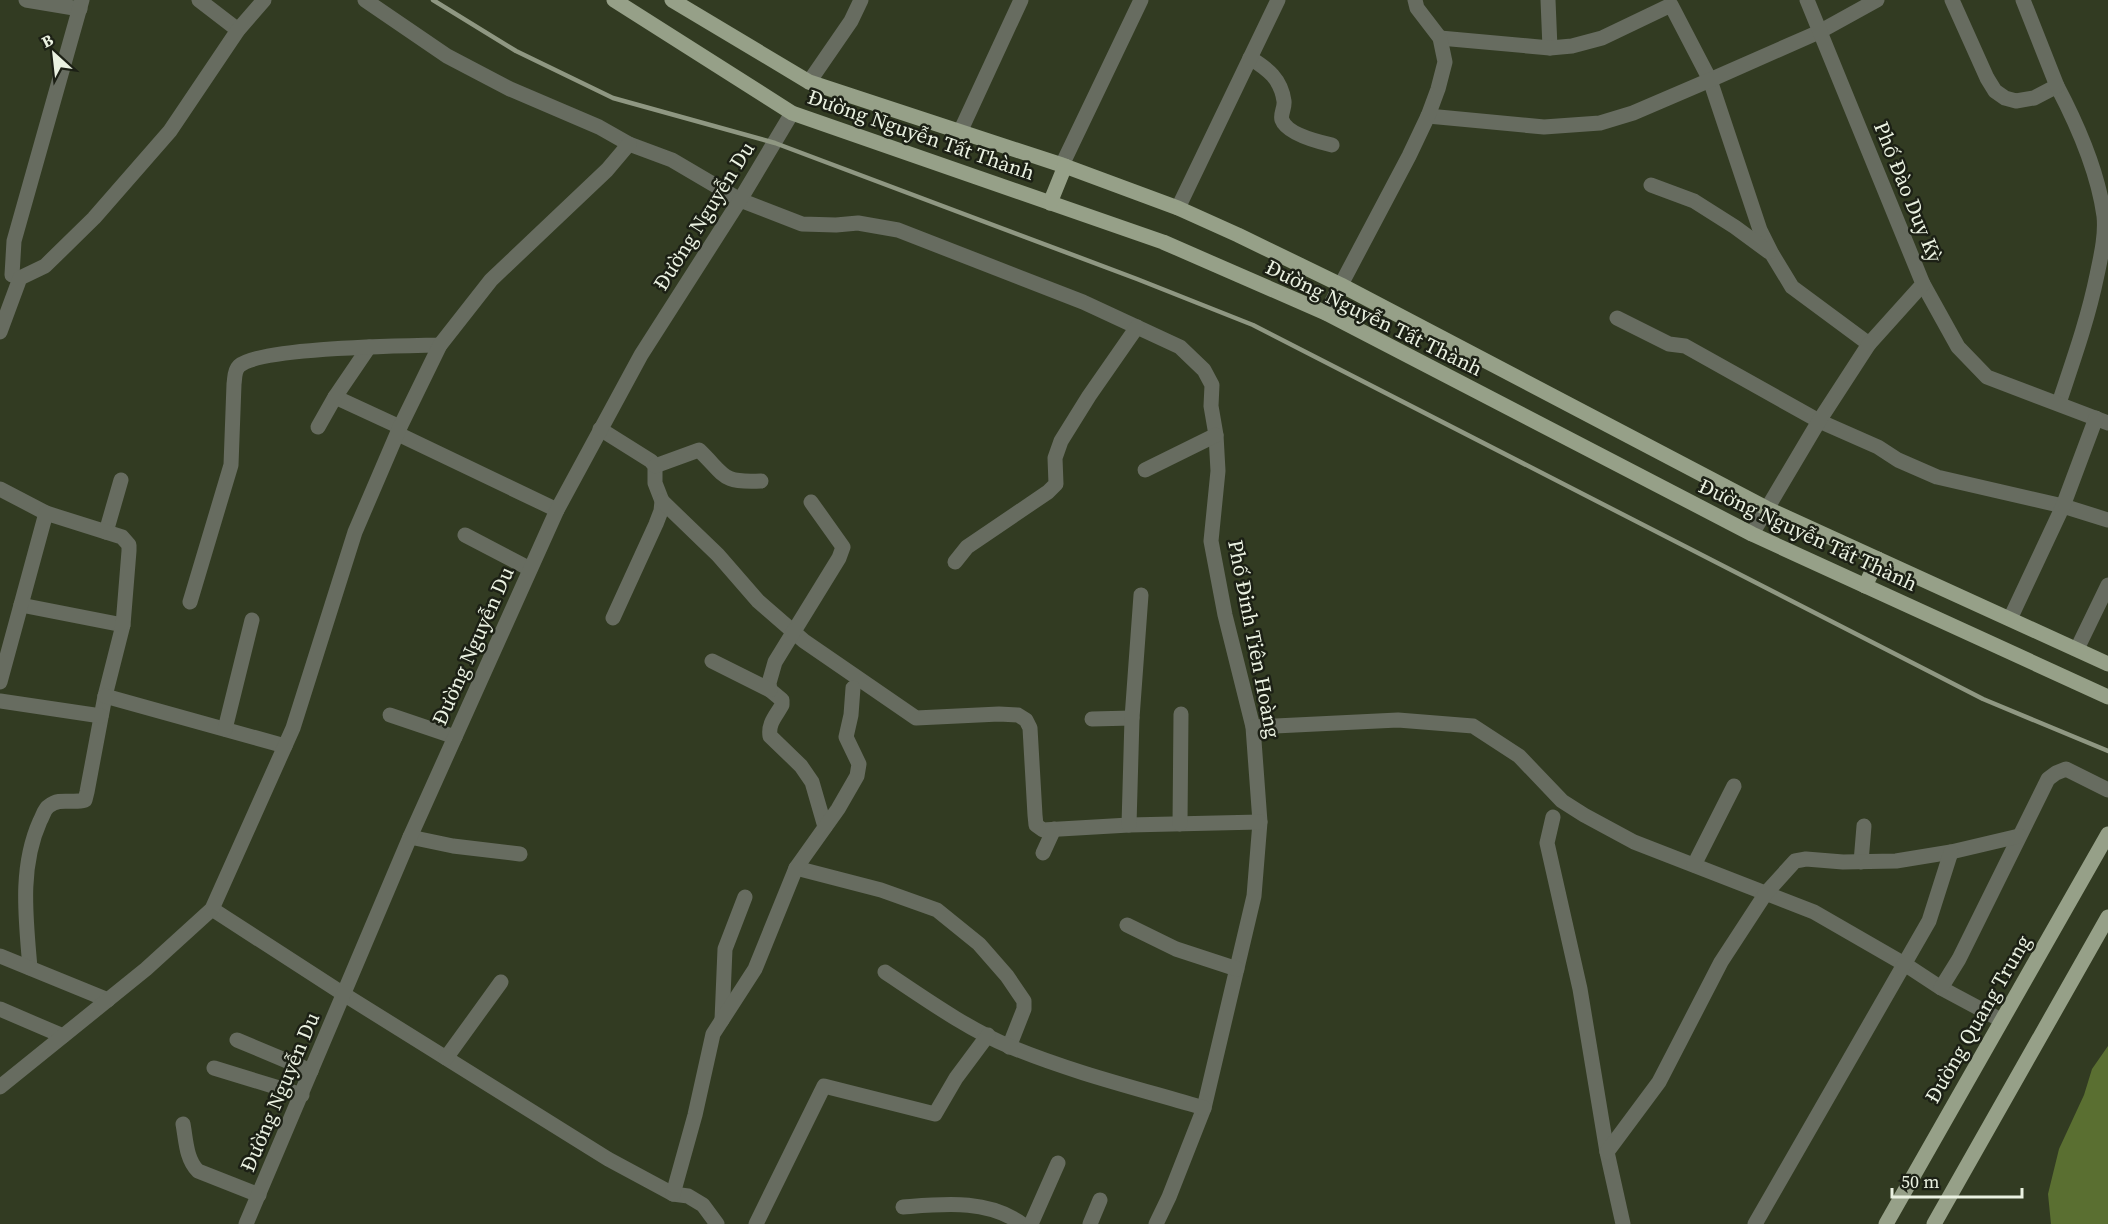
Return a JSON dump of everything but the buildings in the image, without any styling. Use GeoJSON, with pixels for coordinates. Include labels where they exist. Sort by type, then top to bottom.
{"type":"FeatureCollection","features":[{"type":"Feature","properties":{"kind":"main road","name":"Đường Nguyễn Tất Thành"},"geometry":{"type":"LineString","coordinates":[[614,0],[792,112],[1162,242],[1326,313],[1752,534],[2108,697]]}},
{"type":"Feature","properties":{"kind":"main road","name":"Đường Nguyễn Tất Thành"},"geometry":{"type":"LineString","coordinates":[[672,0],[809,82],[1064,165],[1178,208],[1341,285],[1766,508],[2108,664]]}},
{"type":"Feature","properties":{"kind":"main road"},"geometry":{"type":"LineString","coordinates":[[1050,202],[1064,165]]}},
{"type":"Feature","properties":{"kind":"main road"},"geometry":{"type":"LineString","coordinates":[[1865,586],[1878,559]]}},
{"type":"Feature","properties":{"kind":"main road","name":"Đường Quang Trung"},"geometry":{"type":"LineString","coordinates":[[1886,1224],[2108,834]]}},
{"type":"Feature","properties":{"kind":"main road"},"geometry":{"type":"LineString","coordinates":[[1934,1224],[2108,917]]}},
{"type":"Feature","properties":{"kind":"street"},"geometry":{"type":"LineString","coordinates":[[0,332],[14,241],[81,4],[26,0]]}},
{"type":"Feature","properties":{"kind":"street"},"geometry":{"type":"LineString","coordinates":[[199,0],[238,30]]}},
{"type":"Feature","properties":{"kind":"street"},"geometry":{"type":"LineString","coordinates":[[10,275],[45,266],[110,201],[170,131],[238,30],[264,0]]}},
{"type":"Feature","properties":{"kind":"street","name":"Phố Đinh Tiên Hoàng"},"geometry":{"type":"LineString","coordinates":[[365,0],[447,56],[510,89],[599,128],[629,144],[672,160],[740,200],[802,224],[858,223],[898,230],[1083,302],[1180,347],[1204,370],[1212,385],[1211,406],[1216,435],[1218,471],[1211,541],[1225,615],[1253,727],[1260,822],[1254,896],[1204,1108],[1156,1224]]}},
{"type":"Feature","properties":{"kind":"street"},"geometry":{"type":"LineString","coordinates":[[809,82],[851,21],[861,0]]}},
{"type":"Feature","properties":{"kind":"street"},"geometry":{"type":"LineString","coordinates":[[960,132],[1021,0]]}},
{"type":"Feature","properties":{"kind":"street"},"geometry":{"type":"LineString","coordinates":[[1064,165],[1141,0]]}},
{"type":"Feature","properties":{"kind":"street"},"geometry":{"type":"LineString","coordinates":[[1178,208],[1278,0]]}},
{"type":"Feature","properties":{"kind":"street"},"geometry":{"type":"LineString","coordinates":[[1326,313],[1428,116],[1445,62],[1440,38],[1414,0]]}},
{"type":"Feature","properties":{"kind":"street"},"geometry":{"type":"LineString","coordinates":[[1548,0],[1550,48]]}},
{"type":"Feature","properties":{"kind":"street","name":"Phố Đào Duy Kỳ"},"geometry":{"type":"LineString","coordinates":[[1752,534],[1869,344],[1923,284],[1807,0]]}},
{"type":"Feature","properties":{"kind":"street"},"geometry":{"type":"LineString","coordinates":[[1428,116],[1544,127],[1599,123],[1633,113],[1819,32],[1877,0]]}},
{"type":"Feature","properties":{"kind":"street"},"geometry":{"type":"LineString","coordinates":[[1952,0],[1995,91],[2005,98],[2016,101],[2034,98],[2057,86]]}},
{"type":"Feature","properties":{"kind":"street"},"geometry":{"type":"LineString","coordinates":[[2023,0],[2057,86],[2077,126],[2104,217],[2102,251],[2090,309],[2060,403]]}},
{"type":"Feature","properties":{"kind":"street"},"geometry":{"type":"LineString","coordinates":[[1440,38],[1550,48],[1572,46],[1602,38],[1674,2],[1710,80],[1760,230],[1772,254],[1792,287],[1869,344]]}},
{"type":"Feature","properties":{"kind":"street"},"geometry":{"type":"LineString","coordinates":[[1250,58],[1270,71],[1276,81],[1285,104],[1281,117],[1283,122],[1314,141],[1332,145]]}},
{"type":"Feature","properties":{"kind":"street","name":"Đường Nguyễn Du"},"geometry":{"type":"LineString","coordinates":[[246,1224],[345,995],[410,837],[557,510],[641,355],[740,200],[792,112]]}},
{"type":"Feature","properties":{"kind":"street"},"geometry":{"type":"LineString","coordinates":[[0,1087],[146,969],[212,909],[293,728],[355,532],[399,430],[440,345],[491,280],[607,170],[629,144]]}},
{"type":"Feature","properties":{"kind":"street"},"geometry":{"type":"LineString","coordinates":[[1651,185],[1694,201],[1772,254]]}},
{"type":"Feature","properties":{"kind":"street"},"geometry":{"type":"LineString","coordinates":[[1923,284],[1958,347],[1987,378],[2102,420],[2010,619]]}},
{"type":"Feature","properties":{"kind":"street"},"geometry":{"type":"LineString","coordinates":[[1617,318],[1669,344],[1684,346],[1820,421],[1878,447],[1898,460],[1936,477],[2062,506],[2108,520]]}},
{"type":"Feature","properties":{"kind":"street"},"geometry":{"type":"LineString","coordinates":[[955,562],[967,547],[1048,492],[1056,484],[1055,458],[1061,441],[1137,327]]}},
{"type":"Feature","properties":{"kind":"street"},"geometry":{"type":"LineString","coordinates":[[189,602],[231,465],[236,370],[249,360],[263,356],[369,347],[440,345]]}},
{"type":"Feature","properties":{"kind":"street"},"geometry":{"type":"LineString","coordinates":[[318,427],[369,347]]}},
{"type":"Feature","properties":{"kind":"street"},"geometry":{"type":"LineString","coordinates":[[335,397],[557,510]]}},
{"type":"Feature","properties":{"kind":"street"},"geometry":{"type":"LineString","coordinates":[[600,429],[651,461],[655,466],[655,483],[662,501],[718,555],[758,601],[793,631],[916,718],[999,714],[1018,715],[1026,720],[1030,728],[1036,825],[1043,830],[1129,825],[1260,822]]}},
{"type":"Feature","properties":{"kind":"street"},"geometry":{"type":"LineString","coordinates":[[1144,470],[1216,435]]}},
{"type":"Feature","properties":{"kind":"street"},"geometry":{"type":"LineString","coordinates":[[655,466],[699,450],[725,477],[737,482],[761,481]]}},
{"type":"Feature","properties":{"kind":"street"},"geometry":{"type":"LineString","coordinates":[[106,532],[121,480]]}},
{"type":"Feature","properties":{"kind":"street"},"geometry":{"type":"LineString","coordinates":[[0,489],[46,513],[122,537],[129,545],[123,625],[105,696],[84,800],[75,803],[61,800],[46,808],[35,832],[28,861],[25,885],[30,968]]}},
{"type":"Feature","properties":{"kind":"street"},"geometry":{"type":"LineString","coordinates":[[613,618],[656,524],[662,501]]}},
{"type":"Feature","properties":{"kind":"street"},"geometry":{"type":"LineString","coordinates":[[770,690],[769,683],[775,662],[821,589],[843,547],[811,502]]}},
{"type":"Feature","properties":{"kind":"street"},"geometry":{"type":"LineString","coordinates":[[0,682],[46,513]]}},
{"type":"Feature","properties":{"kind":"street"},"geometry":{"type":"LineString","coordinates":[[465,535],[530,569]]}},
{"type":"Feature","properties":{"kind":"street"},"geometry":{"type":"LineString","coordinates":[[2077,650],[2108,585]]}},
{"type":"Feature","properties":{"kind":"street"},"geometry":{"type":"LineString","coordinates":[[1129,825],[1132,718],[1142,596]]}},
{"type":"Feature","properties":{"kind":"street"},"geometry":{"type":"LineString","coordinates":[[21,605],[123,625]]}},
{"type":"Feature","properties":{"kind":"street"},"geometry":{"type":"LineString","coordinates":[[225,729],[252,620]]}},
{"type":"Feature","properties":{"kind":"street"},"geometry":{"type":"LineString","coordinates":[[712,661],[770,690],[782,700],[782,705],[771,722],[770,736],[801,766],[812,782],[825,827]]}},
{"type":"Feature","properties":{"kind":"street"},"geometry":{"type":"LineString","coordinates":[[673,1194],[695,1115],[713,1034],[754,969],[796,868],[857,776],[859,764],[846,737],[851,715],[853,688]]}},
{"type":"Feature","properties":{"kind":"street"},"geometry":{"type":"LineString","coordinates":[[105,696],[285,746]]}},
{"type":"Feature","properties":{"kind":"street"},"geometry":{"type":"LineString","coordinates":[[0,701],[101,716]]}},
{"type":"Feature","properties":{"kind":"street"},"geometry":{"type":"LineString","coordinates":[[1180,824],[1181,714]]}},
{"type":"Feature","properties":{"kind":"street"},"geometry":{"type":"LineString","coordinates":[[390,715],[455,737]]}},
{"type":"Feature","properties":{"kind":"street"},"geometry":{"type":"LineString","coordinates":[[1092,719],[1132,718]]}},
{"type":"Feature","properties":{"kind":"street"},"geometry":{"type":"LineString","coordinates":[[1253,727],[1398,720],[1473,726],[1519,756],[1562,801],[1634,842],[1814,912],[1941,988],[2001,1020]]}},
{"type":"Feature","properties":{"kind":"street"},"geometry":{"type":"LineString","coordinates":[[1941,988],[1959,959],[2048,779],[2066,769],[2108,789]]}},
{"type":"Feature","properties":{"kind":"street"},"geometry":{"type":"LineString","coordinates":[[1694,865],[1734,786]]}},
{"type":"Feature","properties":{"kind":"street"},"geometry":{"type":"LineString","coordinates":[[1554,817],[1547,843],[1580,989],[1607,1152],[1623,1224]]}},
{"type":"Feature","properties":{"kind":"street"},"geometry":{"type":"LineString","coordinates":[[1861,862],[1864,826]]}},
{"type":"Feature","properties":{"kind":"street"},"geometry":{"type":"LineString","coordinates":[[1043,853],[1054,829]]}},
{"type":"Feature","properties":{"kind":"street"},"geometry":{"type":"LineString","coordinates":[[1607,1152],[1659,1082],[1721,962],[1766,893],[1795,861],[1806,859],[1843,862],[1896,861],[1951,852],[2019,836]]}},
{"type":"Feature","properties":{"kind":"street"},"geometry":{"type":"LineString","coordinates":[[410,837],[453,846],[520,854]]}},
{"type":"Feature","properties":{"kind":"street"},"geometry":{"type":"LineString","coordinates":[[1755,1224],[1906,965],[1929,921],[1951,852]]}},
{"type":"Feature","properties":{"kind":"street"},"geometry":{"type":"LineString","coordinates":[[796,868],[881,890],[937,910],[979,944],[1007,976],[1024,1001],[1024,1009],[1010,1047]]}},
{"type":"Feature","properties":{"kind":"street"},"geometry":{"type":"LineString","coordinates":[[722,1020],[725,949],[745,897]]}},
{"type":"Feature","properties":{"kind":"street"},"geometry":{"type":"LineString","coordinates":[[212,909],[608,1159],[673,1194],[688,1196],[703,1205],[717,1224]]}},
{"type":"Feature","properties":{"kind":"street"},"geometry":{"type":"LineString","coordinates":[[1127,925],[1176,949],[1237,969]]}},
{"type":"Feature","properties":{"kind":"street"},"geometry":{"type":"LineString","coordinates":[[0,956],[108,1000]]}},
{"type":"Feature","properties":{"kind":"street"},"geometry":{"type":"LineString","coordinates":[[885,972],[946,1012],[1010,1047],[1091,1076],[1204,1108]]}},
{"type":"Feature","properties":{"kind":"street"},"geometry":{"type":"LineString","coordinates":[[446,1058],[501,981]]}},
{"type":"Feature","properties":{"kind":"street"},"geometry":{"type":"LineString","coordinates":[[0,1010],[63,1036]]}},
{"type":"Feature","properties":{"kind":"street"},"geometry":{"type":"LineString","coordinates":[[756,1224],[825,1086],[935,1114],[956,1078],[988,1035]]}},
{"type":"Feature","properties":{"kind":"street"},"geometry":{"type":"LineString","coordinates":[[237,1040],[311,1071]]}},
{"type":"Feature","properties":{"kind":"street"},"geometry":{"type":"LineString","coordinates":[[214,1068],[302,1095]]}},
{"type":"Feature","properties":{"kind":"street"},"geometry":{"type":"LineString","coordinates":[[183,1124],[192,1165],[198,1170],[259,1195]]}},
{"type":"Feature","properties":{"kind":"street"},"geometry":{"type":"LineString","coordinates":[[1031,1224],[1058,1163]]}},
{"type":"Feature","properties":{"kind":"street"},"geometry":{"type":"LineString","coordinates":[[1090,1224],[1100,1200]]}},
{"type":"Feature","properties":{"kind":"street"},"geometry":{"type":"LineString","coordinates":[[903,1207],[950,1204],[986,1207],[1022,1224]]}},
{"type":"Feature","properties":{"kind":"shaded area"},"geometry":{"type":"Polygon","coordinates":[[[2108,1046],[2108,1224],[2051,1224],[2048,1194],[2059,1149],[2084,1095],[2092,1069],[2108,1046]]]}},
{"type":"Feature","properties":{"kind":"railway"},"geometry":{"type":"LineString","coordinates":[[433,0],[516,51],[613,98],[775,143],[1253,325],[1983,699],[2108,751]]}}]}
